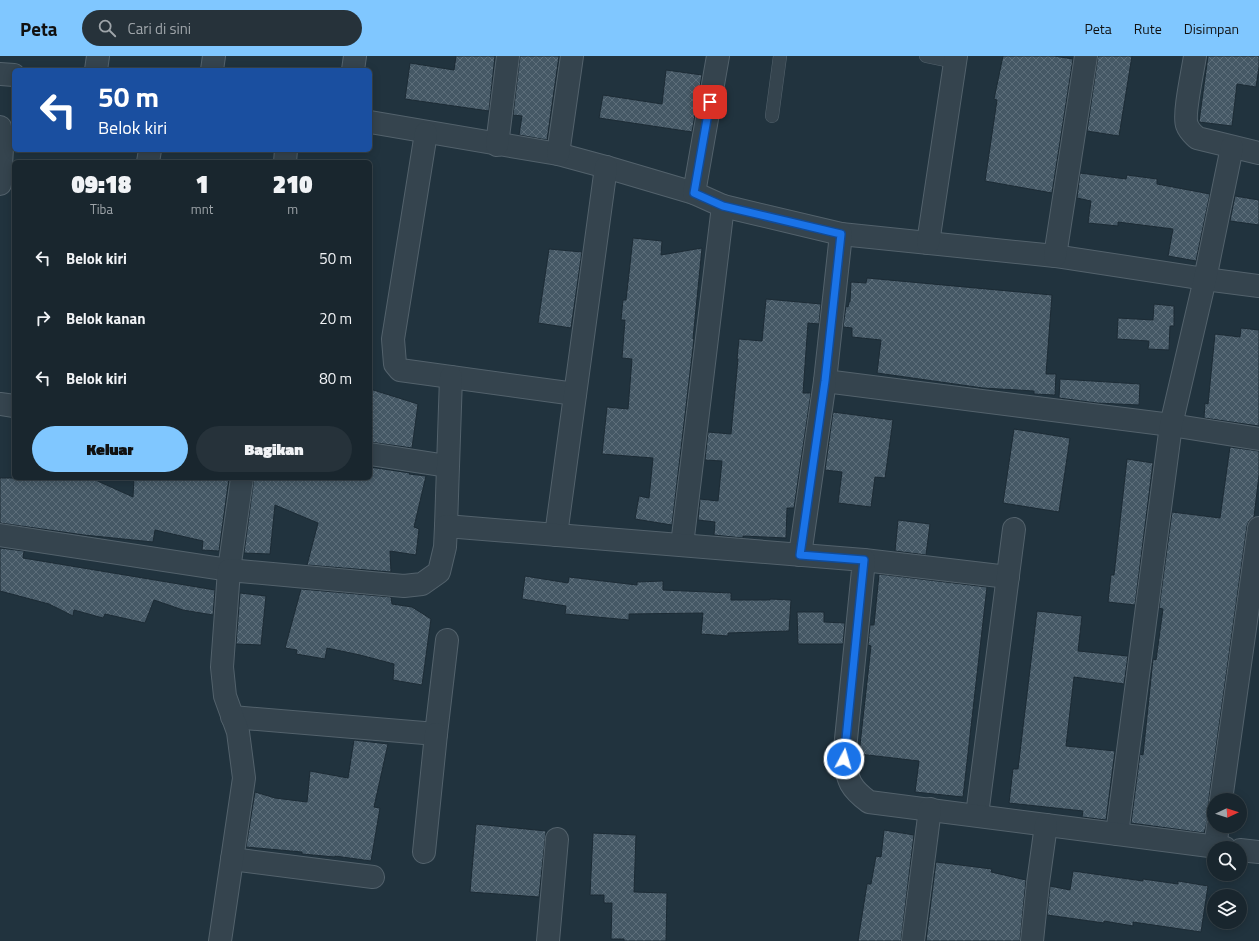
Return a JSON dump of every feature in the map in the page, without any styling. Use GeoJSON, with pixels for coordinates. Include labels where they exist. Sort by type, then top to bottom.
{"type":"FeatureCollection","features":[{"type":"Feature","properties":{"kind":"street"},"geometry":{"type":"LineString","coordinates":[[96,68],[98,56]]}},
{"type":"Feature","properties":{"kind":"street"},"geometry":{"type":"LineString","coordinates":[[212,68],[214,56]]}},
{"type":"Feature","properties":{"kind":"street"},"geometry":{"type":"LineString","coordinates":[[353,68],[355,56]]}},
{"type":"Feature","properties":{"kind":"street"},"geometry":{"type":"LineString","coordinates":[[497,145],[508,56]]}},
{"type":"Feature","properties":{"kind":"street"},"geometry":{"type":"LineString","coordinates":[[558,154],[572,56]]}},
{"type":"Feature","properties":{"kind":"street"},"geometry":{"type":"LineString","coordinates":[[694,193],[718,56]]}},
{"type":"Feature","properties":{"kind":"street"},"geometry":{"type":"LineString","coordinates":[[1055,256],[1086,56]]}},
{"type":"Feature","properties":{"kind":"street"},"geometry":{"type":"LineString","coordinates":[[1195,56],[1187,112],[1187,124],[1191,132],[1197,138],[1259,152]]}},
{"type":"Feature","properties":{"kind":"street"},"geometry":{"type":"LineString","coordinates":[[928,242],[956,59]]}},
{"type":"Feature","properties":{"kind":"street"},"geometry":{"type":"LineString","coordinates":[[0,74],[12,75]]}},
{"type":"Feature","properties":{"kind":"street"},"geometry":{"type":"LineString","coordinates":[[372,122],[426,133],[558,154],[694,193],[723,206],[841,234],[1055,256],[1259,286]]}},
{"type":"Feature","properties":{"kind":"street"},"geometry":{"type":"LineString","coordinates":[[0,127],[2,148],[0,184]]}},
{"type":"Feature","properties":{"kind":"street"},"geometry":{"type":"LineString","coordinates":[[426,133],[393,339],[395,364],[400,370],[575,394]]}},
{"type":"Feature","properties":{"kind":"street"},"geometry":{"type":"LineString","coordinates":[[1117,834],[1171,425],[1205,279],[1232,147]]}},
{"type":"Feature","properties":{"kind":"street"},"geometry":{"type":"LineString","coordinates":[[556,535],[606,167]]}},
{"type":"Feature","properties":{"kind":"street"},"geometry":{"type":"LineString","coordinates":[[682,545],[723,206]]}},
{"type":"Feature","properties":{"kind":"street"},"geometry":{"type":"LineString","coordinates":[[800,555],[825,381],[841,234]]}},
{"type":"Feature","properties":{"kind":"street"},"geometry":{"type":"LineString","coordinates":[[0,535],[230,570],[404,586],[422,584],[439,572],[445,548],[451,377]]}},
{"type":"Feature","properties":{"kind":"street"},"geometry":{"type":"LineString","coordinates":[[825,381],[1171,425],[1259,438]]}},
{"type":"Feature","properties":{"kind":"street"},"geometry":{"type":"LineString","coordinates":[[0,404],[12,406]]}},
{"type":"Feature","properties":{"kind":"street"},"geometry":{"type":"LineString","coordinates":[[372,454],[447,466]]}},
{"type":"Feature","properties":{"kind":"street"},"geometry":{"type":"LineString","coordinates":[[220,941],[244,778],[238,732],[225,696],[222,667],[230,570],[242,480]]}},
{"type":"Feature","properties":{"kind":"street"},"geometry":{"type":"LineString","coordinates":[[446,526],[864,560],[1008,576]]}},
{"type":"Feature","properties":{"kind":"street"},"geometry":{"type":"LineString","coordinates":[[977,815],[1014,528]]}},
{"type":"Feature","properties":{"kind":"street"},"geometry":{"type":"LineString","coordinates":[[1222,793],[1259,528]]}},
{"type":"Feature","properties":{"kind":"street"},"geometry":{"type":"LineString","coordinates":[[864,560],[844,759],[848,780],[858,794],[869,802],[1046,825],[1117,834],[1219,840]]}},
{"type":"Feature","properties":{"kind":"street"},"geometry":{"type":"LineString","coordinates":[[424,852],[447,640]]}},
{"type":"Feature","properties":{"kind":"street"},"geometry":{"type":"LineString","coordinates":[[232,717],[436,734]]}},
{"type":"Feature","properties":{"kind":"street"},"geometry":{"type":"LineString","coordinates":[[913,941],[930,809]]}},
{"type":"Feature","properties":{"kind":"street"},"geometry":{"type":"LineString","coordinates":[[1032,941],[1046,825]]}},
{"type":"Feature","properties":{"kind":"street"},"geometry":{"type":"LineString","coordinates":[[548,941],[557,839]]}},
{"type":"Feature","properties":{"kind":"street"},"geometry":{"type":"LineString","coordinates":[[1247,851],[1259,852]]}},
{"type":"Feature","properties":{"kind":"street"},"geometry":{"type":"LineString","coordinates":[[232,859],[373,877]]}},
{"type":"Feature","properties":{"kind":"lane"},"geometry":{"type":"LineString","coordinates":[[772,116],[780,56]]}},
{"type":"Feature","properties":{"kind":"lane"},"geometry":{"type":"LineString","coordinates":[[926,56],[956,59]]}},
{"type":"Feature","properties":{"kind":"building"},"geometry":{"type":"Polygon","coordinates":[[[456,56],[495,56],[489,111],[405,99],[410,63],[454,70],[456,56]]]}},
{"type":"Feature","properties":{"kind":"building"},"geometry":{"type":"Polygon","coordinates":[[[520,56],[559,56],[547,140],[519,135],[522,116],[513,115],[520,56]]]}},
{"type":"Feature","properties":{"kind":"building"},"geometry":{"type":"Polygon","coordinates":[[[1003,56],[1054,56],[1073,59],[1052,193],[985,181],[997,100],[994,99],[1003,56]]]}},
{"type":"Feature","properties":{"kind":"building"},"geometry":{"type":"Polygon","coordinates":[[[1098,56],[1132,56],[1119,136],[1087,131],[1098,56]]]}},
{"type":"Feature","properties":{"kind":"building"},"geometry":{"type":"Polygon","coordinates":[[[1208,56],[1259,56],[1256,87],[1237,84],[1232,126],[1199,122],[1208,56]]]}},
{"type":"Feature","properties":{"kind":"building"},"geometry":{"type":"Polygon","coordinates":[[[666,70],[702,75],[692,132],[599,118],[603,95],[662,104],[666,70]]]}},
{"type":"Feature","properties":{"kind":"building"},"geometry":{"type":"Polygon","coordinates":[[[1080,173],[1126,179],[1127,175],[1157,179],[1157,184],[1210,194],[1196,261],[1168,256],[1173,229],[1118,222],[1118,226],[1088,223],[1091,201],[1077,198],[1080,173]]]}},
{"type":"Feature","properties":{"kind":"building"},"geometry":{"type":"Polygon","coordinates":[[[1235,196],[1259,200],[1259,225],[1230,221],[1235,196]]]}},
{"type":"Feature","properties":{"kind":"building"},"geometry":{"type":"Polygon","coordinates":[[[633,238],[662,241],[661,255],[702,248],[694,339],[672,525],[635,519],[639,496],[649,498],[653,458],[602,454],[607,407],[628,409],[632,359],[622,358],[625,320],[621,320],[623,300],[626,300],[633,238]]]}},
{"type":"Feature","properties":{"kind":"building"},"geometry":{"type":"Polygon","coordinates":[[[549,249],[582,252],[571,328],[538,323],[549,249]]]}},
{"type":"Feature","properties":{"kind":"building"},"geometry":{"type":"Polygon","coordinates":[[[867,278],[1052,295],[1046,374],[1056,374],[1055,395],[1034,394],[1034,391],[983,388],[877,373],[881,340],[852,337],[852,328],[843,327],[846,306],[848,307],[850,302],[851,282],[866,283],[867,278]]]}},
{"type":"Feature","properties":{"kind":"building"},"geometry":{"type":"Polygon","coordinates":[[[766,299],[821,304],[819,324],[808,323],[803,393],[811,393],[794,508],[787,508],[786,538],[743,536],[743,538],[714,535],[715,522],[698,520],[700,499],[718,501],[722,461],[705,460],[708,432],[731,434],[739,339],[762,341],[766,299]]]}},
{"type":"Feature","properties":{"kind":"building"},"geometry":{"type":"Polygon","coordinates":[[[1154,304],[1174,306],[1174,326],[1170,326],[1169,350],[1148,349],[1149,341],[1117,339],[1118,318],[1153,320],[1154,304]]]}},
{"type":"Feature","properties":{"kind":"building"},"geometry":{"type":"Polygon","coordinates":[[[1241,328],[1259,330],[1259,426],[1204,418],[1205,403],[1208,404],[1215,334],[1240,337],[1241,328]]]}},
{"type":"Feature","properties":{"kind":"building"},"geometry":{"type":"Polygon","coordinates":[[[1060,379],[1140,384],[1139,405],[1097,403],[1059,398],[1060,379]]]}},
{"type":"Feature","properties":{"kind":"building"},"geometry":{"type":"Polygon","coordinates":[[[372,390],[418,404],[412,448],[372,442],[372,390]]]}},
{"type":"Feature","properties":{"kind":"building"},"geometry":{"type":"Polygon","coordinates":[[[833,412],[893,420],[885,478],[875,477],[871,507],[838,503],[842,472],[825,470],[833,412]]]}},
{"type":"Feature","properties":{"kind":"building"},"geometry":{"type":"Polygon","coordinates":[[[1014,429],[1070,438],[1059,512],[1003,503],[1014,429]]]}},
{"type":"Feature","properties":{"kind":"building"},"geometry":{"type":"Polygon","coordinates":[[[1230,447],[1259,451],[1259,475],[1254,517],[1249,521],[1247,526],[1210,793],[1207,793],[1207,822],[1204,833],[1131,823],[1140,754],[1143,755],[1153,659],[1156,660],[1163,609],[1159,608],[1172,512],[1220,518],[1230,447]]]}},
{"type":"Feature","properties":{"kind":"building"},"geometry":{"type":"Polygon","coordinates":[[[1127,459],[1153,463],[1135,605],[1108,602],[1111,575],[1114,575],[1127,459]]]}},
{"type":"Feature","properties":{"kind":"building"},"geometry":{"type":"Polygon","coordinates":[[[372,467],[426,476],[414,527],[419,529],[416,555],[390,551],[391,572],[307,565],[318,523],[275,505],[270,554],[244,553],[254,480],[372,480],[372,467]]]}},
{"type":"Feature","properties":{"kind":"building"},"geometry":{"type":"Polygon","coordinates":[[[0,478],[12,478],[12,480],[95,480],[133,497],[134,480],[229,480],[219,551],[202,550],[203,541],[155,530],[153,542],[84,535],[0,523],[0,478]]]}},
{"type":"Feature","properties":{"kind":"building"},"geometry":{"type":"Polygon","coordinates":[[[898,520],[930,524],[926,555],[895,551],[898,520]]]}},
{"type":"Feature","properties":{"kind":"building"},"geometry":{"type":"Polygon","coordinates":[[[0,548],[24,551],[23,558],[215,590],[213,615],[183,610],[154,600],[145,623],[105,614],[103,618],[74,610],[73,616],[49,604],[0,591],[0,548]]]}},
{"type":"Feature","properties":{"kind":"building"},"geometry":{"type":"Polygon","coordinates":[[[879,574],[987,587],[963,797],[915,792],[919,761],[859,754],[871,646],[868,645],[870,625],[874,625],[879,574]]]}},
{"type":"Feature","properties":{"kind":"building"},"geometry":{"type":"Polygon","coordinates":[[[525,576],[568,583],[569,577],[637,585],[637,582],[663,581],[663,590],[731,593],[731,600],[791,600],[789,631],[728,633],[728,636],[701,634],[703,613],[629,614],[629,620],[565,614],[566,606],[522,599],[525,576]]]}},
{"type":"Feature","properties":{"kind":"building"},"geometry":{"type":"Polygon","coordinates":[[[301,589],[391,597],[392,604],[412,607],[431,619],[422,685],[393,680],[394,664],[327,648],[325,659],[296,654],[297,650],[285,648],[301,589]]]}},
{"type":"Feature","properties":{"kind":"building"},"geometry":{"type":"Polygon","coordinates":[[[240,593],[266,596],[261,645],[236,644],[240,593]]]}},
{"type":"Feature","properties":{"kind":"building"},"geometry":{"type":"Polygon","coordinates":[[[1037,611],[1082,616],[1078,651],[1128,656],[1124,684],[1074,677],[1066,746],[1115,751],[1106,820],[1082,817],[1083,811],[1009,803],[1013,769],[1018,769],[1037,611]]]}},
{"type":"Feature","properties":{"kind":"building"},"geometry":{"type":"Polygon","coordinates":[[[797,612],[824,612],[824,622],[845,623],[843,644],[798,644],[797,612]]]}},
{"type":"Feature","properties":{"kind":"building"},"geometry":{"type":"Polygon","coordinates":[[[354,740],[388,744],[374,807],[380,808],[371,861],[335,856],[302,854],[302,852],[246,847],[255,792],[275,798],[307,802],[310,771],[348,778],[354,740]]]}},
{"type":"Feature","properties":{"kind":"building"},"geometry":{"type":"Polygon","coordinates":[[[476,824],[546,831],[539,897],[470,892],[476,824]]]}},
{"type":"Feature","properties":{"kind":"building"},"geometry":{"type":"Polygon","coordinates":[[[884,830],[914,835],[901,941],[858,941],[867,884],[871,884],[876,856],[881,857],[884,830]]]}},
{"type":"Feature","properties":{"kind":"building"},"geometry":{"type":"Polygon","coordinates":[[[593,833],[636,835],[634,892],[667,893],[666,941],[624,941],[624,939],[611,939],[612,903],[604,903],[604,895],[590,895],[593,833]]]}},
{"type":"Feature","properties":{"kind":"building"},"geometry":{"type":"Polygon","coordinates":[[[936,862],[992,869],[991,872],[1026,880],[1020,941],[926,941],[936,862]]]}},
{"type":"Feature","properties":{"kind":"building"},"geometry":{"type":"Polygon","coordinates":[[[1073,871],[1143,881],[1143,879],[1178,884],[1178,881],[1208,886],[1201,932],[1133,922],[1133,926],[1104,921],[1104,923],[1047,915],[1050,886],[1070,890],[1073,871]]]}},
{"type":"Feature","properties":{"kind":"route"},"geometry":{"type":"LineString","coordinates":[[710,102],[694,193],[723,206],[841,234],[825,381],[800,555],[864,560],[844,759]]}}]}
